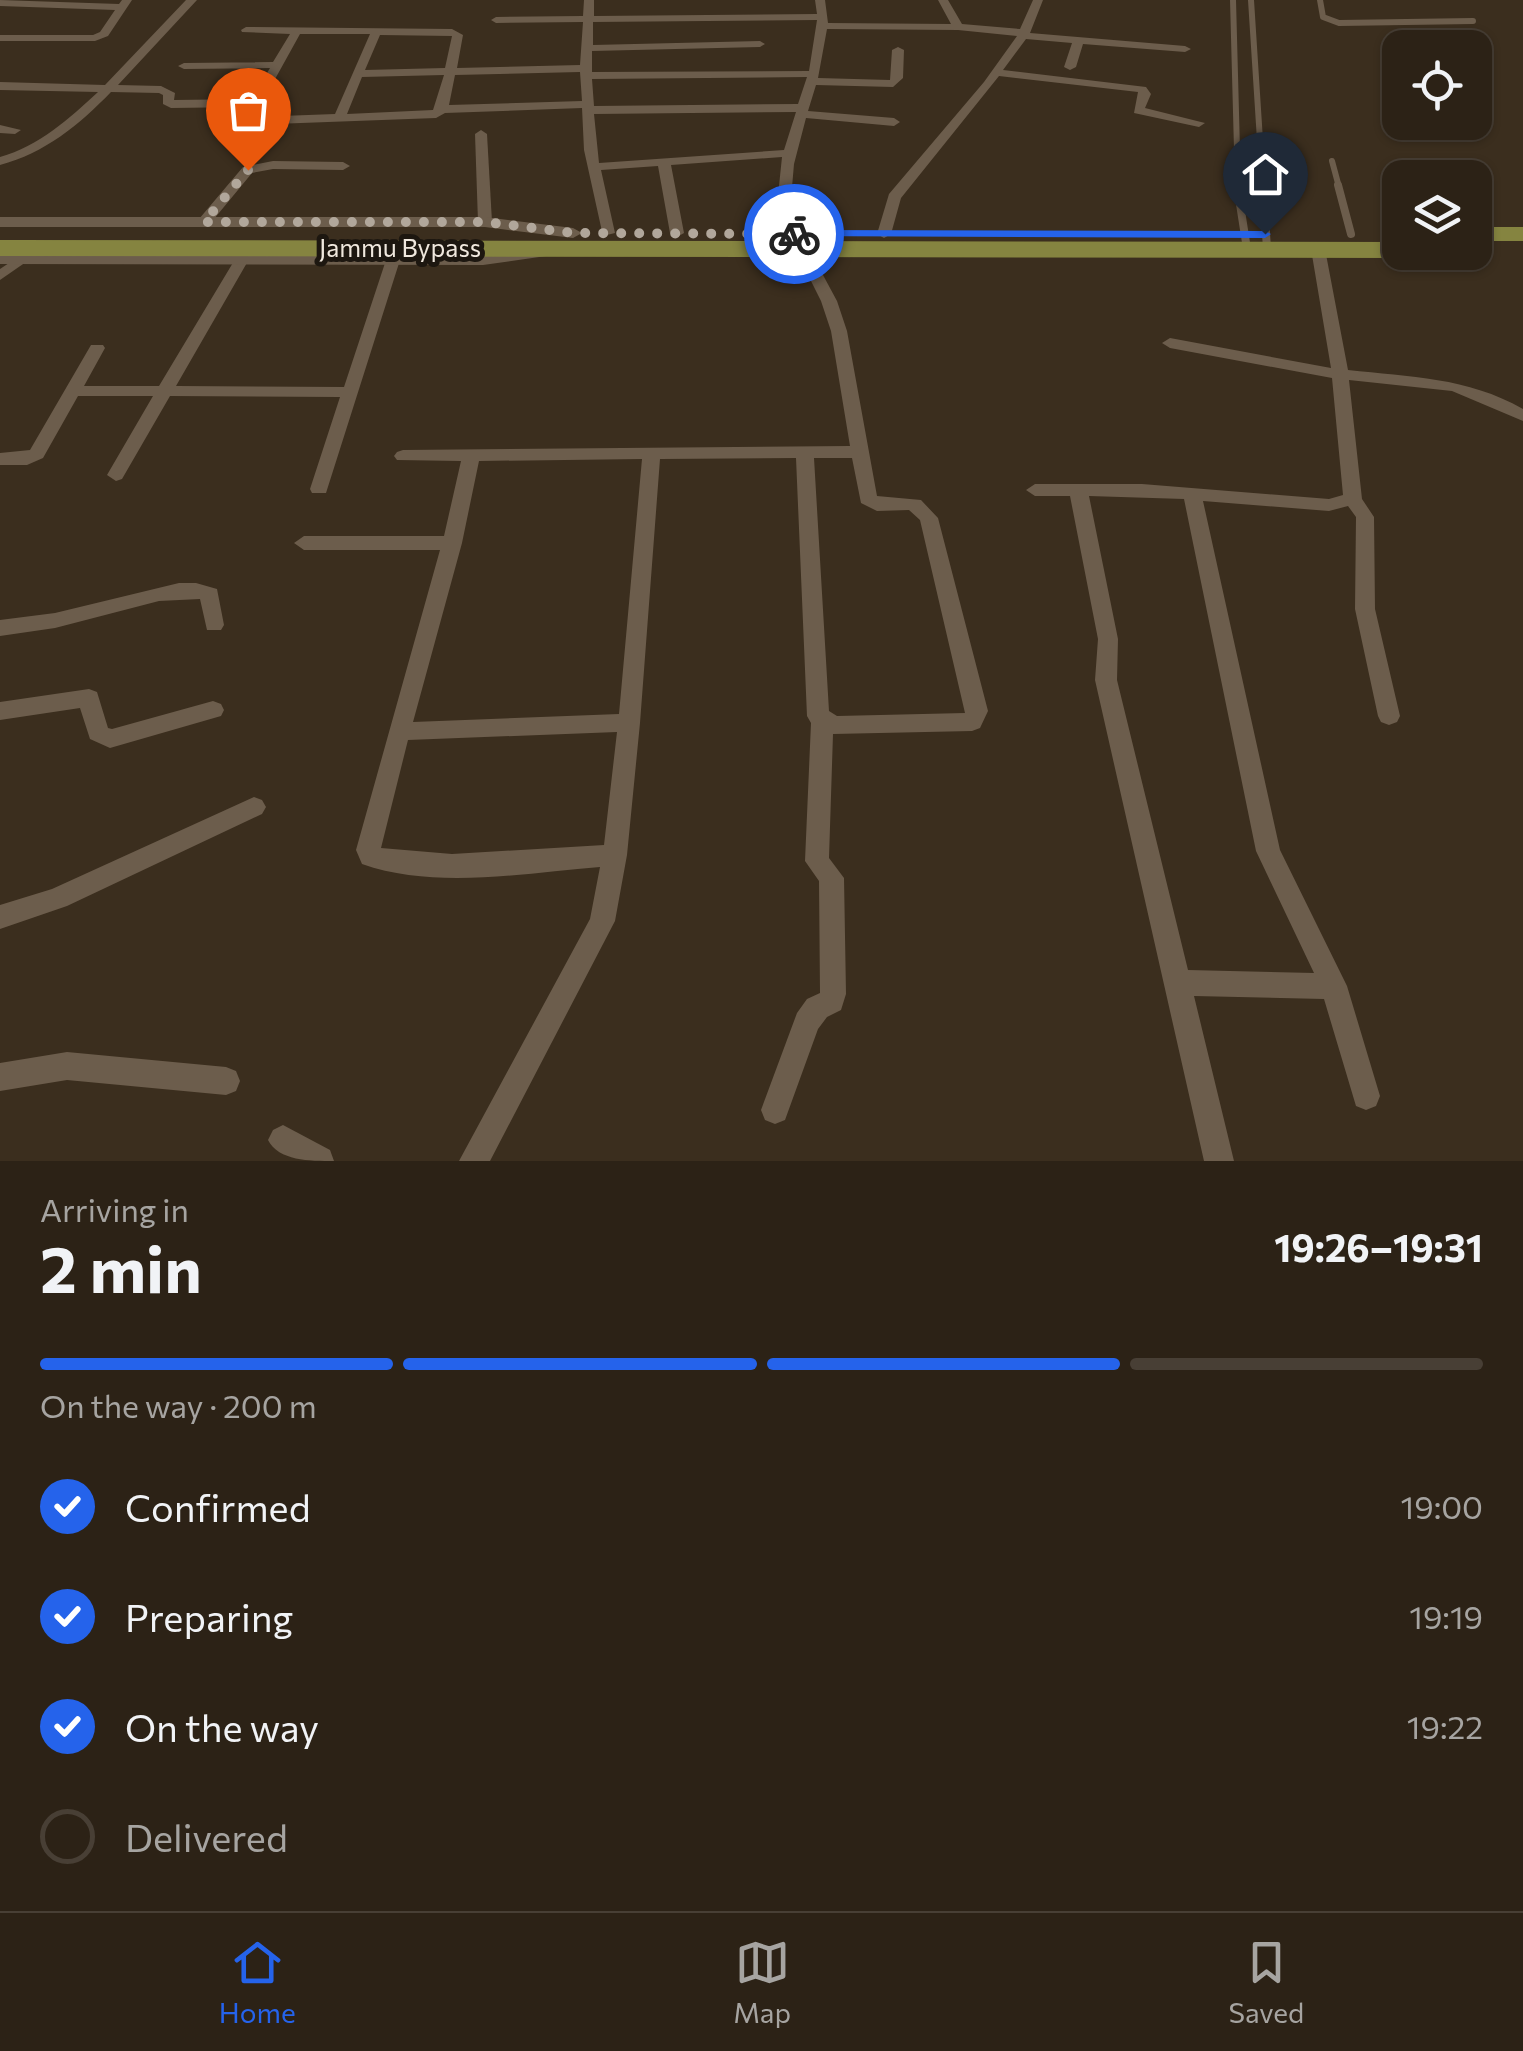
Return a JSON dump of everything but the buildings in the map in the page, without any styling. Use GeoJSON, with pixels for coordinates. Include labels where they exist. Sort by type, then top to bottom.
{"type":"FeatureCollection","features":[{"type":"Feature","properties":{"kind":"highway","name":"Jammu Bypass"},"geometry":{"type":"LineString","coordinates":[[0,232],[791,242],[1256,242],[1382,234]]}},
{"type":"Feature","properties":{"kind":"highway","name":"Jammu Bypass"},"geometry":{"type":"LineString","coordinates":[[11,254],[568,241],[608,233],[791,242],[884,234],[1256,242],[1318,249],[1382,250]]}},
{"type":"Feature","properties":{"kind":"highway"},"geometry":{"type":"LineString","coordinates":[[1492,234],[1523,234]]}},
{"type":"Feature","properties":{"kind":"highway"},"geometry":{"type":"LineString","coordinates":[[1492,250],[1523,251]]}},
{"type":"Feature","properties":{"kind":"street"},"geometry":{"type":"LineString","coordinates":[[0,160],[36,150],[106,89],[192,0]]}},
{"type":"Feature","properties":{"kind":"street"},"geometry":{"type":"LineString","coordinates":[[589,0],[587,107],[593,167],[608,233]]}},
{"type":"Feature","properties":{"kind":"street"},"geometry":{"type":"LineString","coordinates":[[820,0],[822,21],[812,78],[790,153],[791,242],[829,301],[839,331],[870,501],[883,505],[914,504],[929,518],[977,711],[976,719],[962,724],[834,725],[822,720]]}},
{"type":"Feature","properties":{"kind":"street"},"geometry":{"type":"LineString","coordinates":[[943,0],[958,27]]}},
{"type":"Feature","properties":{"kind":"street"},"geometry":{"type":"LineString","coordinates":[[884,234],[894,196],[989,84],[1024,35],[1038,0]]}},
{"type":"Feature","properties":{"kind":"street"},"geometry":{"type":"LineString","coordinates":[[0,3],[125,3]]}},
{"type":"Feature","properties":{"kind":"street"},"geometry":{"type":"LineString","coordinates":[[0,38],[88,40],[104,34],[125,3]]}},
{"type":"Feature","properties":{"kind":"street"},"geometry":{"type":"LineString","coordinates":[[496,20],[822,21],[958,27],[1186,49]]}},
{"type":"Feature","properties":{"kind":"street"},"geometry":{"type":"LineString","coordinates":[[246,30],[457,33],[442,109]]}},
{"type":"Feature","properties":{"kind":"street"},"geometry":{"type":"LineString","coordinates":[[246,120],[296,30]]}},
{"type":"Feature","properties":{"kind":"street"},"geometry":{"type":"LineString","coordinates":[[340,116],[376,32]]}},
{"type":"Feature","properties":{"kind":"street"},"geometry":{"type":"LineString","coordinates":[[1070,67],[1078,40]]}},
{"type":"Feature","properties":{"kind":"street"},"geometry":{"type":"LineString","coordinates":[[587,48],[760,44]]}},
{"type":"Feature","properties":{"kind":"street"},"geometry":{"type":"LineString","coordinates":[[357,74],[586,72],[893,84],[897,78],[898,50]]}},
{"type":"Feature","properties":{"kind":"street"},"geometry":{"type":"LineString","coordinates":[[184,66],[278,65]]}},
{"type":"Feature","properties":{"kind":"street"},"geometry":{"type":"LineString","coordinates":[[995,72],[1142,89],[1145,94],[1136,106],[1138,110],[1199,123]]}},
{"type":"Feature","properties":{"kind":"street"},"geometry":{"type":"LineString","coordinates":[[0,96],[6,86],[165,90],[171,104],[257,102]]}},
{"type":"Feature","properties":{"kind":"street"},"geometry":{"type":"LineString","coordinates":[[218,122],[430,115],[442,109],[587,107],[802,111],[894,122]]}},
{"type":"Feature","properties":{"kind":"street"},"geometry":{"type":"LineString","coordinates":[[480,134],[485,222]]}},
{"type":"Feature","properties":{"kind":"street"},"geometry":{"type":"LineString","coordinates":[[593,167],[790,153]]}},
{"type":"Feature","properties":{"kind":"street"},"geometry":{"type":"LineString","coordinates":[[664,161],[677,234]]}},
{"type":"Feature","properties":{"kind":"street"},"geometry":{"type":"LineString","coordinates":[[204,222],[248,170],[273,164],[342,166]]}},
{"type":"Feature","properties":{"kind":"street"},"geometry":{"type":"LineString","coordinates":[[0,222],[485,222],[568,241]]}},
{"type":"Feature","properties":{"kind":"street"},"geometry":{"type":"LineString","coordinates":[[0,259],[11,254],[241,261],[483,260],[568,241]]}},
{"type":"Feature","properties":{"kind":"street"},"geometry":{"type":"LineString","coordinates":[[1318,249],[1340,374],[1352,499],[1365,517],[1365,609],[1390,716]]}},
{"type":"Feature","properties":{"kind":"street"},"geometry":{"type":"LineString","coordinates":[[0,276],[11,254]]}},
{"type":"Feature","properties":{"kind":"street"},"geometry":{"type":"LineString","coordinates":[[319,489],[393,260]]}},
{"type":"Feature","properties":{"kind":"street"},"geometry":{"type":"LineString","coordinates":[[116,474],[241,261]]}},
{"type":"Feature","properties":{"kind":"street"},"geometry":{"type":"LineString","coordinates":[[1170,343],[1340,374],[1447,382],[1523,416]]}},
{"type":"Feature","properties":{"kind":"street"},"geometry":{"type":"LineString","coordinates":[[0,459],[37,454],[96,348]]}},
{"type":"Feature","properties":{"kind":"street"},"geometry":{"type":"LineString","coordinates":[[72,391],[352,392]]}},
{"type":"Feature","properties":{"kind":"street"},"geometry":{"type":"LineString","coordinates":[[775,1110],[807,1022],[817,1008],[832,1001],[833,994],[832,878],[818,861],[822,720],[816,710],[805,452]]}},
{"type":"Feature","properties":{"kind":"street"},"geometry":{"type":"LineString","coordinates":[[404,456],[860,452]]}},
{"type":"Feature","properties":{"kind":"street"},"geometry":{"type":"LineString","coordinates":[[474,1161],[602,921],[615,855],[629,723],[650,454]]}},
{"type":"Feature","properties":{"kind":"street"},"geometry":{"type":"LineString","coordinates":[[472,456],[368,850],[388,864],[615,855]]}},
{"type":"Feature","properties":{"kind":"street"},"geometry":{"type":"LineString","coordinates":[[1078,489],[1108,639],[1106,680],[1220,1161]]}},
{"type":"Feature","properties":{"kind":"street"},"geometry":{"type":"LineString","coordinates":[[1035,490],[1192,493],[1330,505],[1352,499]]}},
{"type":"Feature","properties":{"kind":"street"},"geometry":{"type":"LineString","coordinates":[[1192,493],[1268,851],[1334,986],[1366,1096]]}},
{"type":"Feature","properties":{"kind":"street"},"geometry":{"type":"LineString","coordinates":[[304,544],[452,543]]}},
{"type":"Feature","properties":{"kind":"street"},"geometry":{"type":"LineString","coordinates":[[0,628],[200,590],[210,594],[214,625]]}},
{"type":"Feature","properties":{"kind":"street"},"geometry":{"type":"LineString","coordinates":[[0,711],[89,698],[98,732],[110,739],[213,710]]}},
{"type":"Feature","properties":{"kind":"street"},"geometry":{"type":"LineString","coordinates":[[399,732],[629,723]]}},
{"type":"Feature","properties":{"kind":"street"},"geometry":{"type":"LineString","coordinates":[[0,917],[58,898],[254,807]]}},
{"type":"Feature","properties":{"kind":"street"},"geometry":{"type":"LineString","coordinates":[[1179,983],[1334,986]]}},
{"type":"Feature","properties":{"kind":"street"},"geometry":{"type":"LineString","coordinates":[[0,1076],[67,1066],[226,1081]]}},
{"type":"Feature","properties":{"kind":"street"},"geometry":{"type":"LineString","coordinates":[[283,1140],[319,1161]]}},
{"type":"Feature","properties":{"kind":"lane"},"geometry":{"type":"LineString","coordinates":[[1232,0],[1236,169],[1256,242]]}},
{"type":"Feature","properties":{"kind":"lane"},"geometry":{"type":"LineString","coordinates":[[1251,0],[1256,242]]}},
{"type":"Feature","properties":{"kind":"lane"},"geometry":{"type":"LineString","coordinates":[[1320,0],[1323,17],[1332,22],[1473,20]]}},
{"type":"Feature","properties":{"kind":"lane"},"geometry":{"type":"LineString","coordinates":[[1332,161],[1351,234]]}},
{"type":"Feature","properties":{"kind":"way so far"},"geometry":{"type":"LineString","coordinates":[[248,170],[204,222],[485,222],[573,233],[794,234]]}},
{"type":"Feature","properties":{"kind":"route"},"geometry":{"type":"LineString","coordinates":[[794,234],[1265,234]]}}]}
